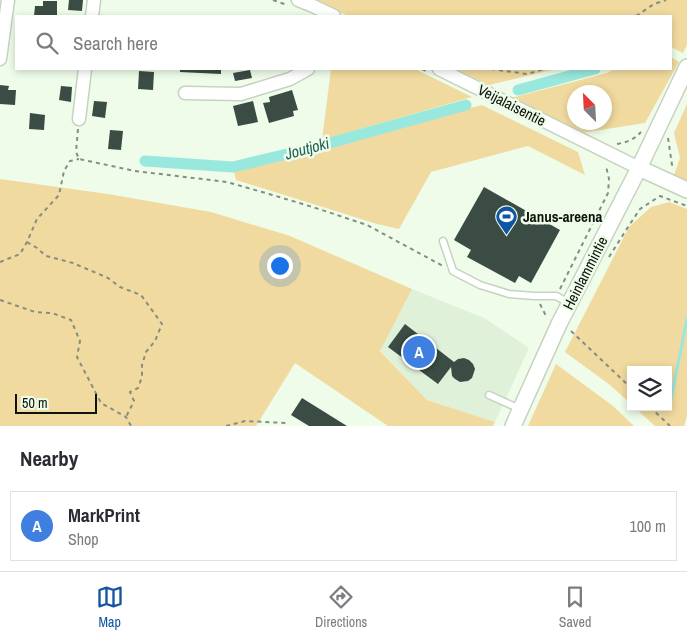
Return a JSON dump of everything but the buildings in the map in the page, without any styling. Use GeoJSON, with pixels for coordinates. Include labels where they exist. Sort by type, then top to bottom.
{"type":"FeatureCollection","features":[{"type":"Feature","properties":{"kind":"street"},"geometry":{"type":"LineString","coordinates":[[0,59],[8,0]]}},
{"type":"Feature","properties":{"kind":"street"},"geometry":{"type":"LineString","coordinates":[[92,15],[94,0]]}},
{"type":"Feature","properties":{"kind":"street"},"geometry":{"type":"LineString","coordinates":[[298,0],[330,15]]}},
{"type":"Feature","properties":{"kind":"street","name":"Heinlammintie"},"geometry":{"type":"LineString","coordinates":[[513,426],[547,349],[563,299],[639,168],[664,136],[687,67]]}},
{"type":"Feature","properties":{"kind":"street"},"geometry":{"type":"LineString","coordinates":[[79,119],[86,70]]}},
{"type":"Feature","properties":{"kind":"street"},"geometry":{"type":"LineString","coordinates":[[185,93],[241,94],[290,79],[306,70]]}},
{"type":"Feature","properties":{"kind":"street","name":"Veijalaisentie"},"geometry":{"type":"LineString","coordinates":[[441,70],[639,168]]}},
{"type":"Feature","properties":{"kind":"street"},"geometry":{"type":"LineString","coordinates":[[639,168],[687,190]]}},
{"type":"Feature","properties":{"kind":"lane"},"geometry":{"type":"LineString","coordinates":[[443,240],[453,271],[480,285],[509,294],[563,299]]}},
{"type":"Feature","properties":{"kind":"lane"},"geometry":{"type":"LineString","coordinates":[[489,395],[520,409]]}},
{"type":"Feature","properties":{"kind":"path"},"geometry":{"type":"LineString","coordinates":[[638,15],[654,4],[666,0]]}},
{"type":"Feature","properties":{"kind":"path"},"geometry":{"type":"LineString","coordinates":[[498,70],[527,74],[541,70]]}},
{"type":"Feature","properties":{"kind":"path"},"geometry":{"type":"LineString","coordinates":[[79,119],[76,152],[80,159]]}},
{"type":"Feature","properties":{"kind":"path"},"geometry":{"type":"LineString","coordinates":[[534,296],[547,319],[563,299],[608,192],[609,179],[606,165],[617,144],[636,138],[644,129],[664,136],[672,164],[665,180]]}},
{"type":"Feature","properties":{"kind":"path"},"geometry":{"type":"LineString","coordinates":[[0,262],[20,254],[37,219],[59,195],[64,171],[70,161],[80,159],[135,171],[227,182],[310,206],[367,225],[453,271]]}},
{"type":"Feature","properties":{"kind":"path"},"geometry":{"type":"LineString","coordinates":[[605,263],[640,209],[660,196],[687,206]]}},
{"type":"Feature","properties":{"kind":"path"},"geometry":{"type":"LineString","coordinates":[[27,242],[46,256],[99,274],[120,287],[141,295],[162,324],[155,341],[146,352],[142,365],[142,377],[138,388],[130,392],[134,401],[126,417]]}},
{"type":"Feature","properties":{"kind":"path"},"geometry":{"type":"LineString","coordinates":[[0,300],[35,312],[52,314],[71,320],[80,341],[77,357],[100,403],[126,417],[131,426]]}},
{"type":"Feature","properties":{"kind":"path"},"geometry":{"type":"LineString","coordinates":[[570,331],[627,384]]}},
{"type":"Feature","properties":{"kind":"path"},"geometry":{"type":"LineString","coordinates":[[654,411],[670,426]]}},
{"type":"Feature","properties":{"kind":"path"},"geometry":{"type":"LineString","coordinates":[[226,426],[245,421],[286,423]]}},
{"type":"Feature","properties":{"kind":"shaded area"},"geometry":{"type":"Polygon","coordinates":[[[315,0],[687,0],[687,45],[683,53],[672,48],[672,15],[346,15],[315,0]]]}},
{"type":"Feature","properties":{"kind":"shaded area"},"geometry":{"type":"Polygon","coordinates":[[[672,58],[679,62],[645,123],[612,128],[612,85],[567,85],[567,126],[511,98],[612,70],[672,70],[672,58]]]}},
{"type":"Feature","properties":{"kind":"shaded area"},"geometry":{"type":"Polygon","coordinates":[[[331,70],[417,70],[472,97],[322,140],[331,70]]]}},
{"type":"Feature","properties":{"kind":"shaded area"},"geometry":{"type":"Polygon","coordinates":[[[457,70],[552,70],[489,85],[457,70]]]}},
{"type":"Feature","properties":{"kind":"shaded area"},"geometry":{"type":"Polygon","coordinates":[[[687,104],[687,181],[674,175],[680,158],[674,133],[687,104]]]}},
{"type":"Feature","properties":{"kind":"shaded area"},"geometry":{"type":"Polygon","coordinates":[[[482,105],[578,152],[585,175],[528,146],[431,172],[399,229],[377,224],[236,180],[234,172],[482,105]]]}},
{"type":"Feature","properties":{"kind":"shaded area"},"geometry":{"type":"Polygon","coordinates":[[[575,130],[600,130],[581,133],[575,130]]]}},
{"type":"Feature","properties":{"kind":"shaded area"},"geometry":{"type":"Polygon","coordinates":[[[0,179],[108,194],[211,212],[290,236],[412,289],[380,351],[427,400],[495,422],[493,426],[388,426],[295,363],[256,426],[0,426],[0,179]]]}},
{"type":"Feature","properties":{"kind":"shaded area"},"geometry":{"type":"Polygon","coordinates":[[[669,202],[687,209],[687,416],[684,426],[655,426],[638,411],[672,411],[672,366],[627,366],[627,400],[610,385],[565,352],[629,227],[651,207],[669,202]]]}},
{"type":"Feature","properties":{"kind":"shaded area"},"geometry":{"type":"Polygon","coordinates":[[[412,289],[484,318],[529,348],[495,422],[427,400],[380,350],[412,289]]]}},
{"type":"Feature","properties":{"kind":"shaded area"},"geometry":{"type":"Polygon","coordinates":[[[556,364],[613,406],[634,426],[528,426],[556,364]]]}},
{"type":"Feature","properties":{"kind":"waterway","name":"Joutjoki"},"geometry":{"type":"LineString","coordinates":[[518,90],[591,70]]}},
{"type":"Feature","properties":{"kind":"waterway","name":"Joutjoki"},"geometry":{"type":"LineString","coordinates":[[145,161],[233,167],[312,148],[466,105]]}},
{"type":"Feature","properties":{"kind":"waterway"},"geometry":{"type":"LineString","coordinates":[[672,394],[687,319]]}},
{"type":"Feature","properties":{"kind":"place","name":"Janus-areena"},"geometry":{"type":"Point","coordinates":[507,235]}},
{"type":"Feature","properties":{"kind":"place","name":"MarkPrint"},"geometry":{"type":"Point","coordinates":[419,352]}}]}
